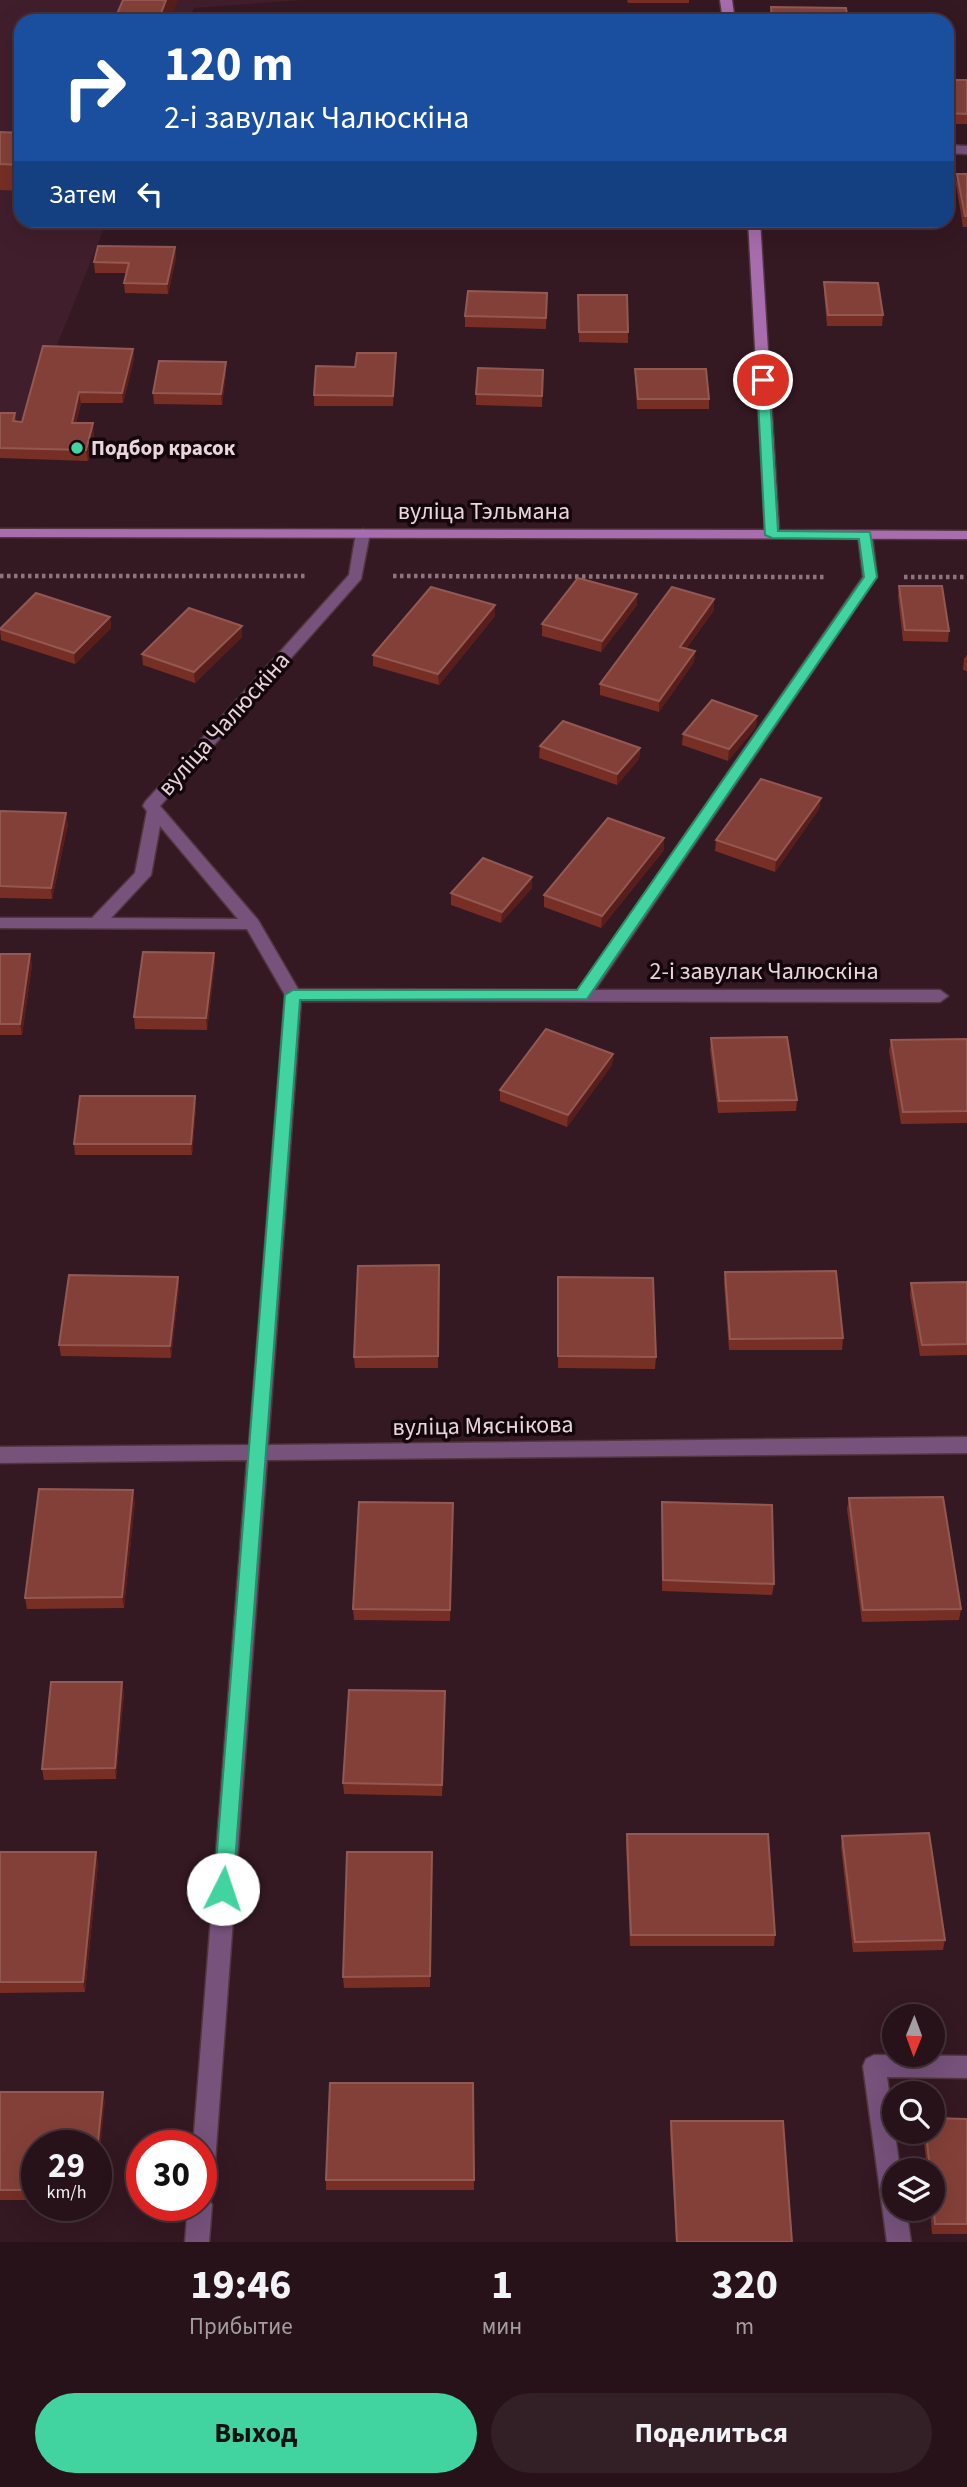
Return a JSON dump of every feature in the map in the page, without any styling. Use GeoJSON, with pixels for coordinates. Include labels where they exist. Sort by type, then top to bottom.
{"type":"FeatureCollection","features":[{"type":"Feature","properties":{"kind":"main road"},"geometry":{"type":"LineString","coordinates":[[754,228],[772,535]]}},
{"type":"Feature","properties":{"kind":"main road","name":"вуліца Тэльмана"},"geometry":{"type":"LineString","coordinates":[[0,533],[967,535]]}},
{"type":"Feature","properties":{"kind":"street"},"geometry":{"type":"LineString","coordinates":[[356,576],[363,533]]}},
{"type":"Feature","properties":{"kind":"street"},"geometry":{"type":"LineString","coordinates":[[582,996],[870,577],[865,535]]}},
{"type":"Feature","properties":{"kind":"street","name":"вуліца Чалюскіна"},"geometry":{"type":"LineString","coordinates":[[293,995],[252,924],[151,806],[356,576]]}},
{"type":"Feature","properties":{"kind":"street"},"geometry":{"type":"LineString","coordinates":[[97,923],[143,875],[155,810]]}},
{"type":"Feature","properties":{"kind":"street"},"geometry":{"type":"LineString","coordinates":[[0,923],[252,924]]}},
{"type":"Feature","properties":{"kind":"street"},"geometry":{"type":"LineString","coordinates":[[205,2130],[293,995]]}},
{"type":"Feature","properties":{"kind":"street","name":"2-і завулак Чалюскіна"},"geometry":{"type":"LineString","coordinates":[[293,995],[940,996]]}},
{"type":"Feature","properties":{"kind":"street","name":"вуліца Мяснікова"},"geometry":{"type":"LineString","coordinates":[[0,1455],[967,1445]]}},
{"type":"Feature","properties":{"kind":"street"},"geometry":{"type":"LineString","coordinates":[[887,2158],[874,2066],[967,2067]]}},
{"type":"Feature","properties":{"kind":"street"},"geometry":{"type":"LineString","coordinates":[[197,2242],[199,2221]]}},
{"type":"Feature","properties":{"kind":"street"},"geometry":{"type":"LineString","coordinates":[[896,2221],[899,2242]]}},
{"type":"Feature","properties":{"kind":"path"},"geometry":{"type":"LineString","coordinates":[[0,576],[967,577]]}},
{"type":"Feature","properties":{"kind":"shaded area"},"geometry":{"type":"Polygon","coordinates":[[[0,0],[303,0],[194,8],[191,14],[14,14],[14,228],[104,228],[27,420],[0,419],[0,0]]]}},
{"type":"Feature","properties":{"kind":"building"},"geometry":{"type":"Polygon","coordinates":[[[123,0],[166,0],[161,14],[117,14],[123,0]]]}},
{"type":"Feature","properties":{"kind":"building"},"geometry":{"type":"Polygon","coordinates":[[[771,7],[846,8],[847,14],[772,14],[771,7]]]}},
{"type":"Feature","properties":{"kind":"building"},"geometry":{"type":"Polygon","coordinates":[[[954,80],[967,80],[967,114],[954,113],[954,80]]]}},
{"type":"Feature","properties":{"kind":"building"},"geometry":{"type":"Polygon","coordinates":[[[0,132],[14,133],[14,165],[0,164],[0,132]]]}},
{"type":"Feature","properties":{"kind":"building"},"geometry":{"type":"Polygon","coordinates":[[[957,174],[967,174],[967,216],[965,216],[957,174]]]}},
{"type":"Feature","properties":{"kind":"building"},"geometry":{"type":"Polygon","coordinates":[[[98,246],[175,247],[167,284],[124,283],[129,263],[94,262],[98,246]]]}},
{"type":"Feature","properties":{"kind":"building"},"geometry":{"type":"Polygon","coordinates":[[[824,282],[878,283],[883,315],[828,315],[824,282]]]}},
{"type":"Feature","properties":{"kind":"building"},"geometry":{"type":"Polygon","coordinates":[[[468,291],[547,293],[546,318],[465,316],[468,291]]]}},
{"type":"Feature","properties":{"kind":"building"},"geometry":{"type":"Polygon","coordinates":[[[578,295],[627,295],[628,332],[579,332],[578,295]]]}},
{"type":"Feature","properties":{"kind":"building"},"geometry":{"type":"Polygon","coordinates":[[[43,346],[133,349],[122,393],[79,392],[72,423],[93,423],[86,450],[0,448],[0,413],[15,413],[13,421],[22,422],[43,346]]]}},
{"type":"Feature","properties":{"kind":"building"},"geometry":{"type":"Polygon","coordinates":[[[357,353],[396,353],[393,396],[314,395],[316,366],[355,367],[357,353]]]}},
{"type":"Feature","properties":{"kind":"building"},"geometry":{"type":"Polygon","coordinates":[[[159,361],[226,362],[221,394],[153,393],[159,361]]]}},
{"type":"Feature","properties":{"kind":"building"},"geometry":{"type":"Polygon","coordinates":[[[478,368],[543,370],[542,396],[476,394],[478,368]]]}},
{"type":"Feature","properties":{"kind":"building"},"geometry":{"type":"Polygon","coordinates":[[[635,369],[706,369],[709,399],[638,399],[635,369]]]}},
{"type":"Feature","properties":{"kind":"building"},"geometry":{"type":"Polygon","coordinates":[[[578,578],[637,594],[602,641],[542,624],[578,578]]]}},
{"type":"Feature","properties":{"kind":"building"},"geometry":{"type":"Polygon","coordinates":[[[899,586],[942,586],[949,631],[905,630],[899,586]]]}},
{"type":"Feature","properties":{"kind":"building"},"geometry":{"type":"Polygon","coordinates":[[[431,587],[495,605],[438,674],[373,655],[431,587]]]}},
{"type":"Feature","properties":{"kind":"building"},"geometry":{"type":"Polygon","coordinates":[[[672,587],[714,599],[680,647],[695,651],[659,701],[600,684],[672,587]]]}},
{"type":"Feature","properties":{"kind":"building"},"geometry":{"type":"Polygon","coordinates":[[[36,593],[110,617],[74,653],[0,629],[36,593]]]}},
{"type":"Feature","properties":{"kind":"building"},"geometry":{"type":"Polygon","coordinates":[[[189,608],[242,626],[194,672],[142,654],[189,608]]]}},
{"type":"Feature","properties":{"kind":"building"},"geometry":{"type":"Polygon","coordinates":[[[712,700],[757,716],[729,749],[683,734],[712,700]]]}},
{"type":"Feature","properties":{"kind":"building"},"geometry":{"type":"Polygon","coordinates":[[[563,721],[640,748],[617,774],[540,746],[563,721]]]}},
{"type":"Feature","properties":{"kind":"building"},"geometry":{"type":"Polygon","coordinates":[[[761,779],[821,798],[776,860],[716,840],[761,779]]]}},
{"type":"Feature","properties":{"kind":"building"},"geometry":{"type":"Polygon","coordinates":[[[0,811],[66,813],[51,888],[0,886],[0,811]]]}},
{"type":"Feature","properties":{"kind":"building"},"geometry":{"type":"Polygon","coordinates":[[[608,818],[664,838],[602,916],[544,895],[608,818]]]}},
{"type":"Feature","properties":{"kind":"building"},"geometry":{"type":"Polygon","coordinates":[[[483,858],[532,877],[502,912],[451,893],[483,858]]]}},
{"type":"Feature","properties":{"kind":"building"},"geometry":{"type":"Polygon","coordinates":[[[143,952],[214,953],[206,1018],[134,1017],[143,952]]]}},
{"type":"Feature","properties":{"kind":"building"},"geometry":{"type":"Polygon","coordinates":[[[0,954],[30,954],[20,1024],[0,1024],[0,954]]]}},
{"type":"Feature","properties":{"kind":"building"},"geometry":{"type":"Polygon","coordinates":[[[546,1029],[613,1054],[568,1115],[500,1090],[546,1029]]]}},
{"type":"Feature","properties":{"kind":"building"},"geometry":{"type":"Polygon","coordinates":[[[787,1037],[797,1100],[719,1101],[711,1038],[787,1037]]]}},
{"type":"Feature","properties":{"kind":"building"},"geometry":{"type":"Polygon","coordinates":[[[967,1039],[967,1111],[903,1112],[891,1040],[967,1039]]]}},
{"type":"Feature","properties":{"kind":"building"},"geometry":{"type":"Polygon","coordinates":[[[80,1096],[195,1096],[191,1144],[74,1144],[80,1096]]]}},
{"type":"Feature","properties":{"kind":"building"},"geometry":{"type":"Polygon","coordinates":[[[439,1265],[438,1356],[354,1357],[358,1266],[439,1265]]]}},
{"type":"Feature","properties":{"kind":"building"},"geometry":{"type":"Polygon","coordinates":[[[836,1271],[843,1338],[730,1339],[725,1272],[836,1271]]]}},
{"type":"Feature","properties":{"kind":"building"},"geometry":{"type":"Polygon","coordinates":[[[69,1275],[178,1277],[170,1346],[59,1345],[69,1275]]]}},
{"type":"Feature","properties":{"kind":"building"},"geometry":{"type":"Polygon","coordinates":[[[558,1277],[653,1278],[656,1357],[558,1356],[558,1277]]]}},
{"type":"Feature","properties":{"kind":"building"},"geometry":{"type":"Polygon","coordinates":[[[967,1282],[967,1344],[922,1345],[911,1283],[967,1282]]]}},
{"type":"Feature","properties":{"kind":"building"},"geometry":{"type":"Polygon","coordinates":[[[39,1489],[133,1490],[122,1597],[25,1598],[39,1489]]]}},
{"type":"Feature","properties":{"kind":"building"},"geometry":{"type":"Polygon","coordinates":[[[943,1497],[961,1609],[863,1610],[849,1498],[943,1497]]]}},
{"type":"Feature","properties":{"kind":"building"},"geometry":{"type":"Polygon","coordinates":[[[359,1502],[453,1503],[450,1610],[353,1609],[359,1502]]]}},
{"type":"Feature","properties":{"kind":"building"},"geometry":{"type":"Polygon","coordinates":[[[662,1502],[772,1505],[774,1584],[663,1580],[662,1502]]]}},
{"type":"Feature","properties":{"kind":"building"},"geometry":{"type":"Polygon","coordinates":[[[51,1682],[122,1682],[115,1768],[42,1769],[51,1682]]]}},
{"type":"Feature","properties":{"kind":"building"},"geometry":{"type":"Polygon","coordinates":[[[349,1690],[445,1691],[442,1785],[343,1783],[349,1690]]]}},
{"type":"Feature","properties":{"kind":"building"},"geometry":{"type":"Polygon","coordinates":[[[929,1833],[945,1940],[855,1942],[842,1836],[929,1833]]]}},
{"type":"Feature","properties":{"kind":"building"},"geometry":{"type":"Polygon","coordinates":[[[627,1834],[768,1834],[775,1935],[631,1935],[627,1834]]]}},
{"type":"Feature","properties":{"kind":"building"},"geometry":{"type":"Polygon","coordinates":[[[0,1852],[96,1852],[83,1982],[0,1982],[0,1852]]]}},
{"type":"Feature","properties":{"kind":"building"},"geometry":{"type":"Polygon","coordinates":[[[347,1852],[432,1852],[430,1976],[343,1977],[347,1852]]]}},
{"type":"Feature","properties":{"kind":"building"},"geometry":{"type":"Polygon","coordinates":[[[330,2083],[473,2083],[474,2180],[326,2180],[330,2083]]]}},
{"type":"Feature","properties":{"kind":"building"},"geometry":{"type":"Polygon","coordinates":[[[0,2092],[103,2092],[99,2130],[21,2130],[21,2190],[0,2190],[0,2092]]]}},
{"type":"Feature","properties":{"kind":"building"},"geometry":{"type":"Polygon","coordinates":[[[945,2118],[967,2119],[967,2224],[935,2224],[935,2221],[945,2221],[945,2158],[929,2158],[927,2144],[945,2144],[945,2118]]]}},
{"type":"Feature","properties":{"kind":"building"},"geometry":{"type":"Polygon","coordinates":[[[671,2121],[783,2121],[792,2242],[677,2242],[671,2121]]]}},
{"type":"Feature","properties":{"kind":"place","name":"Подбор красок"},"geometry":{"type":"Point","coordinates":[77,448]}},
{"type":"Feature","properties":{"kind":"route"},"geometry":{"type":"LineString","coordinates":[[223,1889],[293,995],[582,996],[870,577],[865,535],[772,535],[763,380]]}}]}
